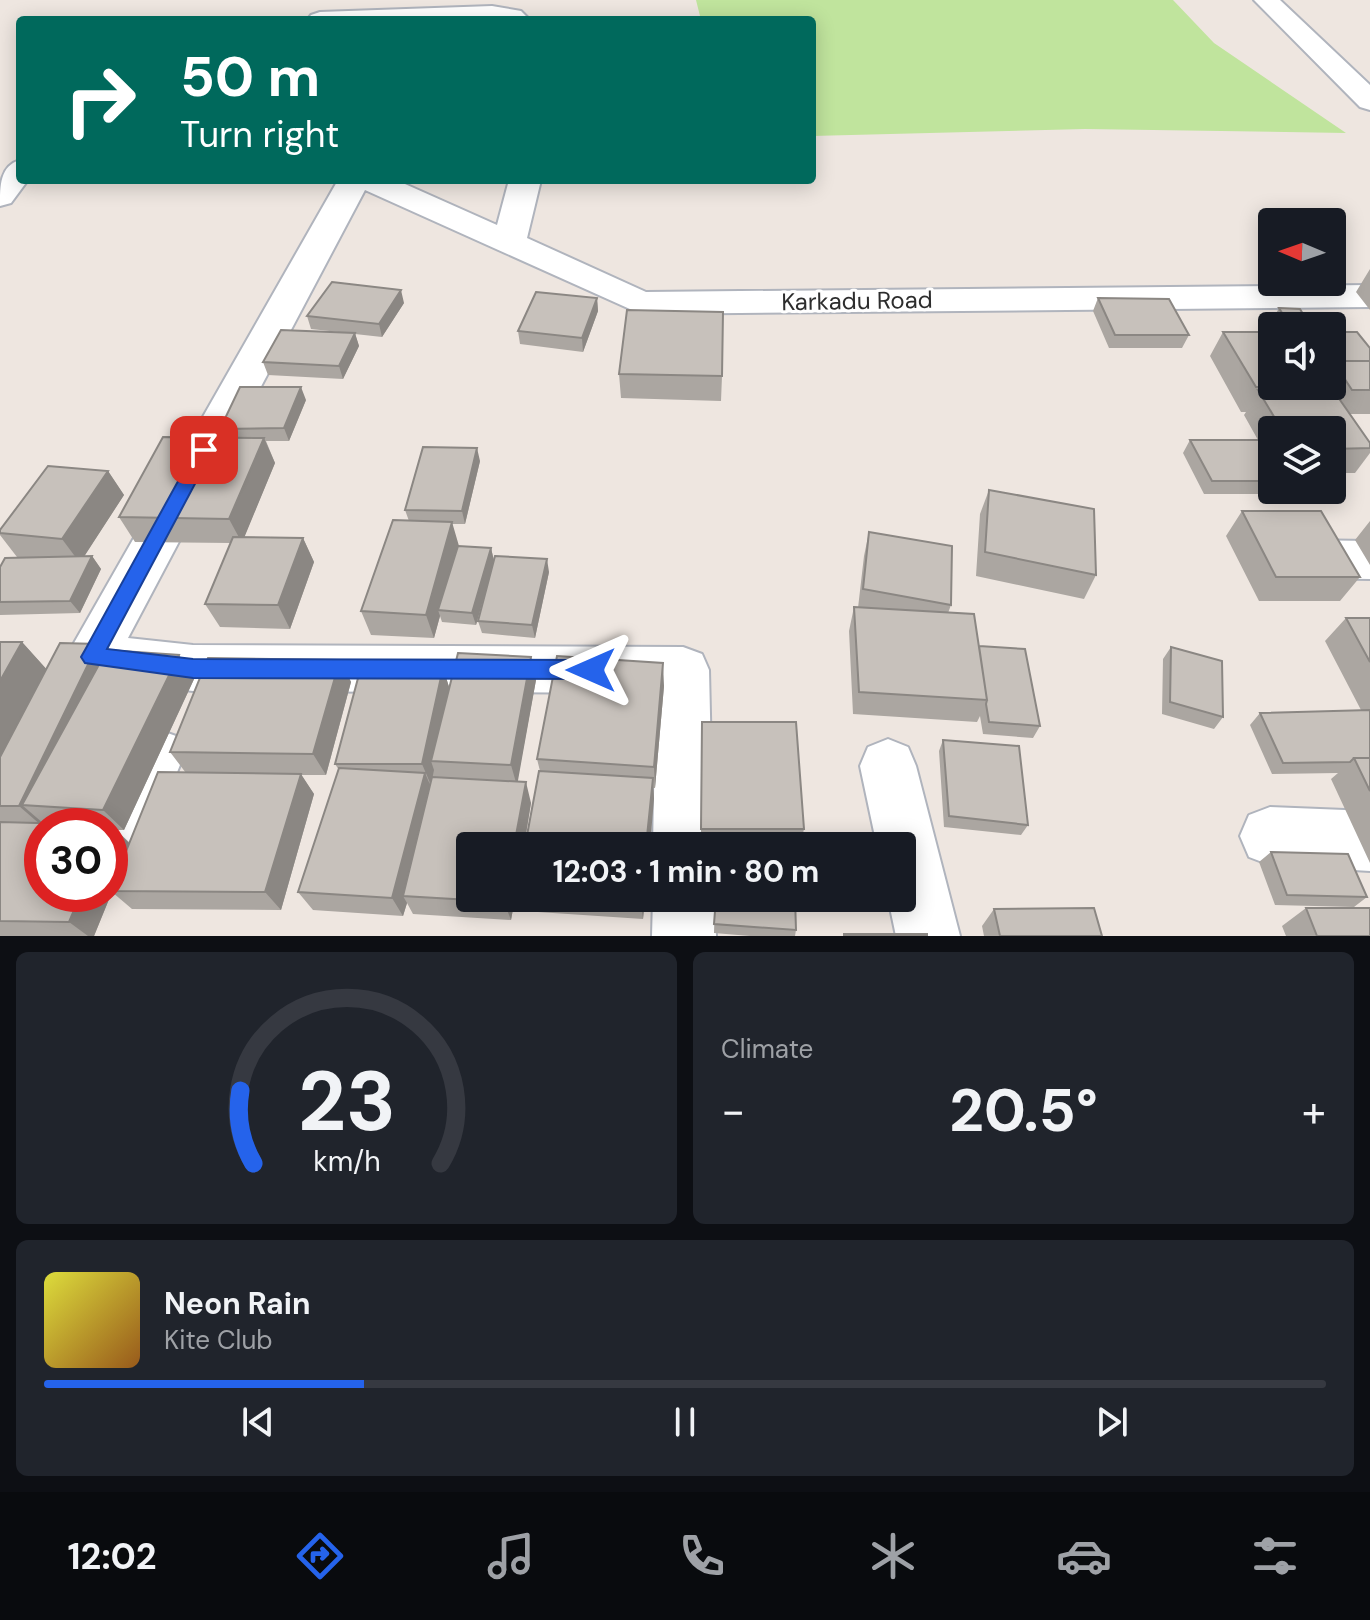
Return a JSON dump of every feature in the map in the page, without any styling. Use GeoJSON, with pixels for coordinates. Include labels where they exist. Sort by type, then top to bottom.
{"type":"FeatureCollection","features":[{"type":"Feature","properties":{"kind":"street"},"geometry":{"type":"LineString","coordinates":[[1266,0],[1370,101]]}},
{"type":"Feature","properties":{"kind":"street"},"geometry":{"type":"LineString","coordinates":[[418,16],[492,13],[512,16]]}},
{"type":"Feature","properties":{"kind":"street"},"geometry":{"type":"LineString","coordinates":[[0,196],[16,174]]}},
{"type":"Feature","properties":{"kind":"street"},"geometry":{"type":"LineString","coordinates":[[352,184],[92,657],[193,668],[683,670],[683,832]]}},
{"type":"Feature","properties":{"kind":"street","name":"Karkadu Road"},"geometry":{"type":"LineString","coordinates":[[379,184],[641,303],[1370,296]]}},
{"type":"Feature","properties":{"kind":"street"},"geometry":{"type":"LineString","coordinates":[[509,243],[524,184]]}},
{"type":"Feature","properties":{"kind":"street"},"geometry":{"type":"LineString","coordinates":[[1301,559],[1370,560]]}},
{"type":"Feature","properties":{"kind":"street"},"geometry":{"type":"LineString","coordinates":[[128,822],[193,668]]}},
{"type":"Feature","properties":{"kind":"street"},"geometry":{"type":"LineString","coordinates":[[888,766],[928,936]]}},
{"type":"Feature","properties":{"kind":"street"},"geometry":{"type":"LineString","coordinates":[[1270,836],[1370,841]]}},
{"type":"Feature","properties":{"kind":"street"},"geometry":{"type":"LineString","coordinates":[[684,912],[684,936]]}},
{"type":"Feature","properties":{"kind":"green space"},"geometry":{"type":"Polygon","coordinates":[[[696,0],[1173,0],[1214,43],[1346,133],[1085,129],[816,136],[816,16],[700,16],[696,0]]]}},
{"type":"Feature","properties":{"kind":"building"},"geometry":{"type":"Polygon","coordinates":[[[332,282],[401,290],[379,324],[307,316],[332,282]]]}},
{"type":"Feature","properties":{"kind":"building"},"geometry":{"type":"Polygon","coordinates":[[[536,292],[597,298],[582,338],[518,331],[536,292]]]}},
{"type":"Feature","properties":{"kind":"building"},"geometry":{"type":"Polygon","coordinates":[[[1098,298],[1169,299],[1189,335],[1115,335],[1098,298]]]}},
{"type":"Feature","properties":{"kind":"building"},"geometry":{"type":"Polygon","coordinates":[[[1279,308],[1300,309],[1302,312],[1281,312],[1279,308]]]}},
{"type":"Feature","properties":{"kind":"building"},"geometry":{"type":"Polygon","coordinates":[[[627,310],[723,312],[722,376],[619,374],[627,310]]]}},
{"type":"Feature","properties":{"kind":"building"},"geometry":{"type":"Polygon","coordinates":[[[281,330],[355,333],[339,366],[263,362],[281,330]]]}},
{"type":"Feature","properties":{"kind":"building"},"geometry":{"type":"Polygon","coordinates":[[[1223,332],[1258,332],[1256,387],[1223,332]]]}},
{"type":"Feature","properties":{"kind":"building"},"geometry":{"type":"Polygon","coordinates":[[[1346,332],[1357,332],[1370,348],[1370,361],[1346,361],[1346,332]]]}},
{"type":"Feature","properties":{"kind":"building"},"geometry":{"type":"Polygon","coordinates":[[[1346,361],[1370,361],[1370,390],[1352,390],[1346,381],[1346,361]]]}},
{"type":"Feature","properties":{"kind":"building"},"geometry":{"type":"Polygon","coordinates":[[[240,387],[301,387],[284,428],[220,429],[240,387]]]}},
{"type":"Feature","properties":{"kind":"building"},"geometry":{"type":"Polygon","coordinates":[[[1264,400],[1340,400],[1370,443],[1370,448],[1346,449],[1346,416],[1274,416],[1264,400]]]}},
{"type":"Feature","properties":{"kind":"building"},"geometry":{"type":"Polygon","coordinates":[[[163,437],[264,438],[229,519],[119,517],[163,437]]]}},
{"type":"Feature","properties":{"kind":"building"},"geometry":{"type":"Polygon","coordinates":[[[1190,440],[1258,440],[1258,481],[1212,481],[1190,440]]]}},
{"type":"Feature","properties":{"kind":"building"},"geometry":{"type":"Polygon","coordinates":[[[423,447],[477,448],[462,511],[405,510],[423,447]]]}},
{"type":"Feature","properties":{"kind":"building"},"geometry":{"type":"Polygon","coordinates":[[[48,466],[108,471],[62,539],[0,533],[0,530],[48,466]]]}},
{"type":"Feature","properties":{"kind":"building"},"geometry":{"type":"Polygon","coordinates":[[[989,490],[1094,509],[1096,575],[985,552],[989,490]]]}},
{"type":"Feature","properties":{"kind":"building"},"geometry":{"type":"Polygon","coordinates":[[[1242,511],[1321,511],[1360,577],[1276,577],[1242,511]]]}},
{"type":"Feature","properties":{"kind":"building"},"geometry":{"type":"Polygon","coordinates":[[[393,520],[452,522],[426,615],[361,611],[393,520]]]}},
{"type":"Feature","properties":{"kind":"building"},"geometry":{"type":"Polygon","coordinates":[[[869,532],[952,546],[951,605],[863,589],[869,532]]]}},
{"type":"Feature","properties":{"kind":"building"},"geometry":{"type":"Polygon","coordinates":[[[233,537],[303,538],[278,605],[205,604],[233,537]]]}},
{"type":"Feature","properties":{"kind":"building"},"geometry":{"type":"Polygon","coordinates":[[[458,546],[491,548],[472,613],[438,610],[458,546]]]}},
{"type":"Feature","properties":{"kind":"building"},"geometry":{"type":"Polygon","coordinates":[[[92,556],[70,601],[0,602],[0,567],[5,558],[92,556]]]}},
{"type":"Feature","properties":{"kind":"building"},"geometry":{"type":"Polygon","coordinates":[[[495,556],[547,559],[532,625],[478,621],[495,556]]]}},
{"type":"Feature","properties":{"kind":"building"},"geometry":{"type":"Polygon","coordinates":[[[854,607],[974,614],[987,700],[859,692],[854,607]]]}},
{"type":"Feature","properties":{"kind":"building"},"geometry":{"type":"Polygon","coordinates":[[[1346,618],[1370,618],[1370,662],[1346,618]]]}},
{"type":"Feature","properties":{"kind":"building"},"geometry":{"type":"Polygon","coordinates":[[[0,642],[22,642],[0,681],[0,642]]]}},
{"type":"Feature","properties":{"kind":"building"},"geometry":{"type":"Polygon","coordinates":[[[60,643],[98,644],[19,806],[0,806],[0,757],[60,643]]]}},
{"type":"Feature","properties":{"kind":"building"},"geometry":{"type":"Polygon","coordinates":[[[979,646],[1025,649],[1040,726],[989,722],[979,646]]]}},
{"type":"Feature","properties":{"kind":"building"},"geometry":{"type":"Polygon","coordinates":[[[1171,647],[1222,661],[1223,717],[1170,702],[1171,647]]]}},
{"type":"Feature","properties":{"kind":"building"},"geometry":{"type":"Polygon","coordinates":[[[107,650],[179,655],[104,808],[22,805],[107,650]]]}},
{"type":"Feature","properties":{"kind":"building"},"geometry":{"type":"Polygon","coordinates":[[[458,653],[531,657],[511,765],[431,761],[458,653]]]}},
{"type":"Feature","properties":{"kind":"building"},"geometry":{"type":"Polygon","coordinates":[[[557,656],[663,663],[654,767],[537,759],[557,656]]]}},
{"type":"Feature","properties":{"kind":"building"},"geometry":{"type":"Polygon","coordinates":[[[208,658],[340,660],[313,754],[170,752],[208,658]]]}},
{"type":"Feature","properties":{"kind":"building"},"geometry":{"type":"Polygon","coordinates":[[[361,667],[443,668],[422,764],[335,764],[361,667]]]}},
{"type":"Feature","properties":{"kind":"building"},"geometry":{"type":"Polygon","coordinates":[[[1370,710],[1370,758],[1354,758],[1350,762],[1283,763],[1260,713],[1370,710]]]}},
{"type":"Feature","properties":{"kind":"building"},"geometry":{"type":"Polygon","coordinates":[[[702,722],[796,722],[804,829],[701,829],[702,722]]]}},
{"type":"Feature","properties":{"kind":"building"},"geometry":{"type":"Polygon","coordinates":[[[943,740],[1019,746],[1028,825],[949,816],[943,740]]]}},
{"type":"Feature","properties":{"kind":"building"},"geometry":{"type":"Polygon","coordinates":[[[1354,758],[1370,758],[1370,791],[1354,758]]]}},
{"type":"Feature","properties":{"kind":"building"},"geometry":{"type":"Polygon","coordinates":[[[339,768],[425,773],[392,898],[298,892],[339,768]]]}},
{"type":"Feature","properties":{"kind":"building"},"geometry":{"type":"Polygon","coordinates":[[[539,771],[653,778],[647,832],[528,832],[539,771]]]}},
{"type":"Feature","properties":{"kind":"building"},"geometry":{"type":"Polygon","coordinates":[[[158,772],[301,774],[265,892],[128,891],[128,846],[158,772]]]}},
{"type":"Feature","properties":{"kind":"building"},"geometry":{"type":"Polygon","coordinates":[[[432,777],[526,782],[517,832],[456,832],[456,899],[403,896],[432,777]]]}},
{"type":"Feature","properties":{"kind":"building"},"geometry":{"type":"Polygon","coordinates":[[[0,822],[24,823],[24,912],[73,912],[69,922],[0,921],[0,822]]]}},
{"type":"Feature","properties":{"kind":"building"},"geometry":{"type":"Polygon","coordinates":[[[1271,852],[1348,854],[1367,897],[1287,895],[1271,852]]]}},
{"type":"Feature","properties":{"kind":"building"},"geometry":{"type":"Polygon","coordinates":[[[1094,908],[1102,936],[1000,936],[994,909],[1094,908]]]}},
{"type":"Feature","properties":{"kind":"building"},"geometry":{"type":"Polygon","coordinates":[[[1306,908],[1370,908],[1370,936],[1317,936],[1306,908]]]}},
{"type":"Feature","properties":{"kind":"building"},"geometry":{"type":"Polygon","coordinates":[[[715,912],[795,912],[796,930],[714,924],[715,912]]]}},
{"type":"Feature","properties":{"kind":"building"},"geometry":{"type":"Polygon","coordinates":[[[927,934],[927,936],[844,936],[927,934]]]}},
{"type":"Feature","properties":{"kind":"route"},"geometry":{"type":"LineString","coordinates":[[204,450],[92,657],[193,668],[591,670]]}}]}
